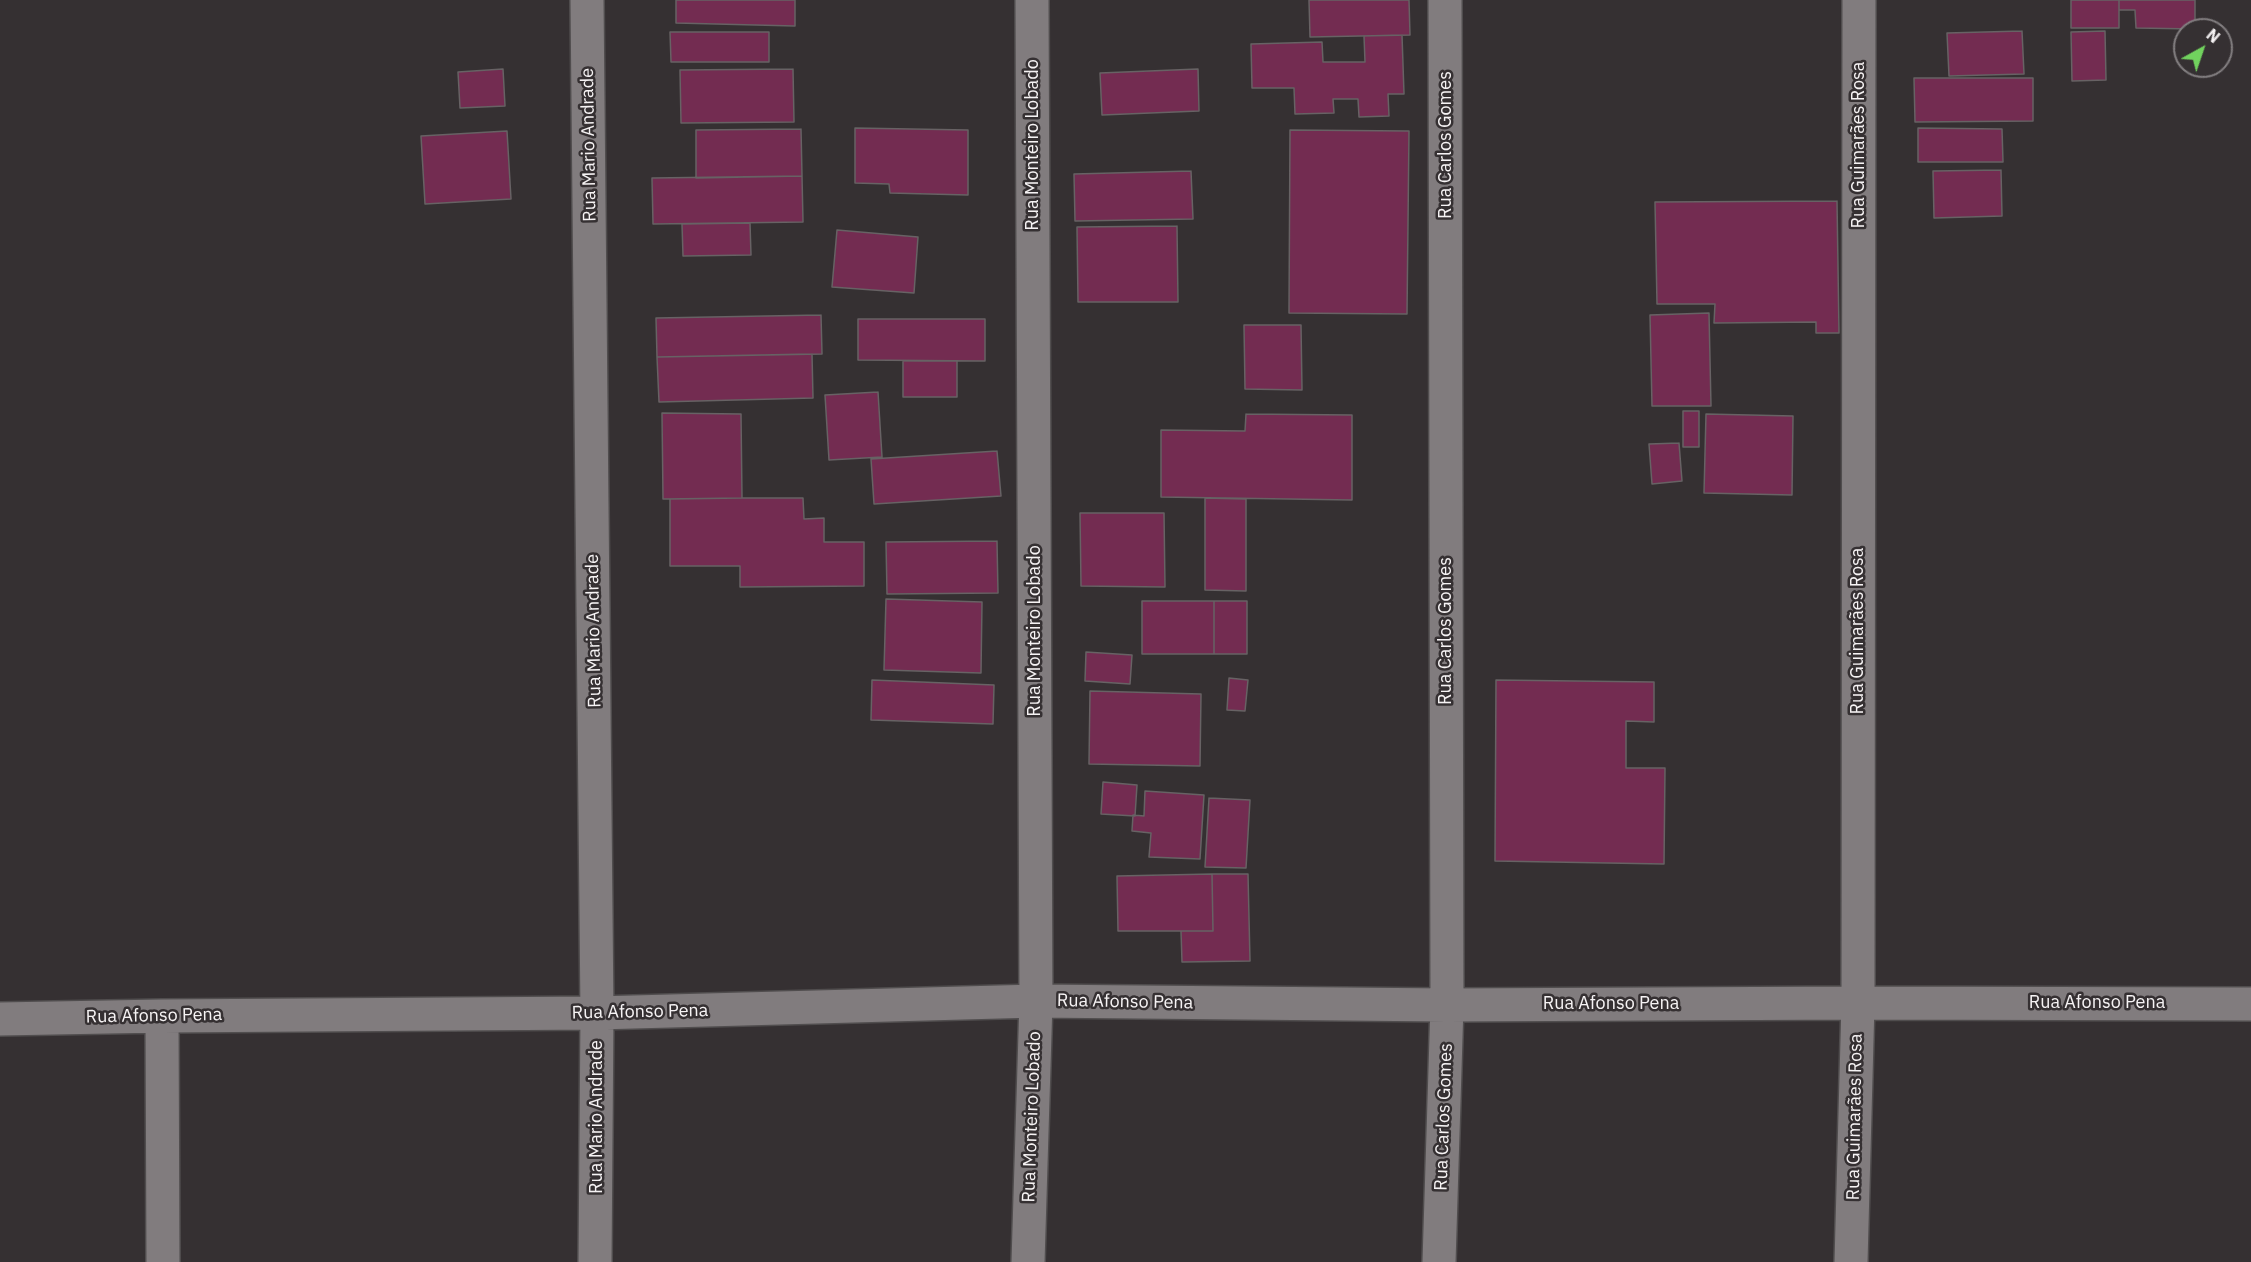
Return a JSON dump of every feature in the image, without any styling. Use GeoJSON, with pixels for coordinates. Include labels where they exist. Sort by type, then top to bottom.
{"type":"FeatureCollection","features":[{"type":"Feature","properties":{"kind":"street","name":"Rua Mario Andrade"},"geometry":{"type":"LineString","coordinates":[[587,0],[597,1013],[596,1262]]}},
{"type":"Feature","properties":{"kind":"street","name":"Rua Monteiro Lobado"},"geometry":{"type":"LineString","coordinates":[[1028,1262],[1036,1001],[1032,0]]}},
{"type":"Feature","properties":{"kind":"street","name":"Rua Carlos Gomes"},"geometry":{"type":"LineString","coordinates":[[1440,1262],[1447,1005],[1445,0]]}},
{"type":"Feature","properties":{"kind":"street","name":"Rua Guimarães Rosa"},"geometry":{"type":"LineString","coordinates":[[1851,1262],[1858,1003],[1859,0]]}},
{"type":"Feature","properties":{"kind":"street","name":"Rua Afonso Pena"},"geometry":{"type":"LineString","coordinates":[[0,1019],[597,1013],[1036,1001],[1447,1005],[2251,1004]]}},
{"type":"Feature","properties":{"kind":"street"},"geometry":{"type":"LineString","coordinates":[[162,1016],[162,1262]]}},
{"type":"Feature","properties":{"kind":"building"},"geometry":{"type":"Polygon","coordinates":[[[676,0],[795,0],[795,26],[676,23],[676,0]]]}},
{"type":"Feature","properties":{"kind":"building"},"geometry":{"type":"Polygon","coordinates":[[[1309,0],[1409,0],[1410,35],[1310,37],[1309,0]]]}},
{"type":"Feature","properties":{"kind":"building"},"geometry":{"type":"Polygon","coordinates":[[[2071,0],[2119,0],[2119,28],[2071,28],[2071,0]]]}},
{"type":"Feature","properties":{"kind":"building"},"geometry":{"type":"Polygon","coordinates":[[[2119,0],[2195,0],[2195,18],[2173,18],[2173,29],[2136,28],[2135,10],[2119,10],[2119,0]]]}},
{"type":"Feature","properties":{"kind":"building"},"geometry":{"type":"Polygon","coordinates":[[[2022,31],[2024,74],[1949,76],[1947,33],[2022,31]]]}},
{"type":"Feature","properties":{"kind":"building"},"geometry":{"type":"Polygon","coordinates":[[[2105,31],[2106,80],[2072,81],[2071,32],[2105,31]]]}},
{"type":"Feature","properties":{"kind":"building"},"geometry":{"type":"Polygon","coordinates":[[[670,32],[769,32],[769,62],[671,62],[670,32]]]}},
{"type":"Feature","properties":{"kind":"building"},"geometry":{"type":"Polygon","coordinates":[[[1402,35],[1404,94],[1388,94],[1389,116],[1359,117],[1358,99],[1333,99],[1334,113],[1295,114],[1294,88],[1252,88],[1251,44],[1322,42],[1323,62],[1365,62],[1364,36],[1402,35]]]}},
{"type":"Feature","properties":{"kind":"building"},"geometry":{"type":"Polygon","coordinates":[[[503,69],[505,106],[460,108],[458,72],[503,69]]]}},
{"type":"Feature","properties":{"kind":"building"},"geometry":{"type":"Polygon","coordinates":[[[793,69],[794,122],[681,123],[680,70],[793,69]]]}},
{"type":"Feature","properties":{"kind":"building"},"geometry":{"type":"Polygon","coordinates":[[[1198,69],[1199,111],[1102,115],[1100,73],[1198,69]]]}},
{"type":"Feature","properties":{"kind":"building"},"geometry":{"type":"Polygon","coordinates":[[[1914,78],[2033,78],[2033,121],[1915,122],[1914,78]]]}},
{"type":"Feature","properties":{"kind":"building"},"geometry":{"type":"Polygon","coordinates":[[[855,128],[968,130],[968,195],[890,193],[889,184],[855,183],[855,128]]]}},
{"type":"Feature","properties":{"kind":"building"},"geometry":{"type":"Polygon","coordinates":[[[1918,128],[2002,129],[2003,162],[1918,162],[1918,128]]]}},
{"type":"Feature","properties":{"kind":"building"},"geometry":{"type":"Polygon","coordinates":[[[801,129],[802,176],[696,178],[696,130],[801,129]]]}},
{"type":"Feature","properties":{"kind":"building"},"geometry":{"type":"Polygon","coordinates":[[[1290,130],[1409,131],[1407,314],[1289,313],[1290,130]]]}},
{"type":"Feature","properties":{"kind":"building"},"geometry":{"type":"Polygon","coordinates":[[[507,131],[511,199],[425,204],[421,136],[507,131]]]}},
{"type":"Feature","properties":{"kind":"building"},"geometry":{"type":"Polygon","coordinates":[[[2001,170],[2002,216],[1934,218],[1933,171],[2001,170]]]}},
{"type":"Feature","properties":{"kind":"building"},"geometry":{"type":"Polygon","coordinates":[[[1191,171],[1193,219],[1075,221],[1074,174],[1191,171]]]}},
{"type":"Feature","properties":{"kind":"building"},"geometry":{"type":"Polygon","coordinates":[[[802,176],[803,222],[653,224],[652,178],[802,176]]]}},
{"type":"Feature","properties":{"kind":"building"},"geometry":{"type":"Polygon","coordinates":[[[1837,201],[1839,333],[1816,333],[1816,322],[1714,323],[1715,304],[1657,304],[1655,202],[1837,201]]]}},
{"type":"Feature","properties":{"kind":"building"},"geometry":{"type":"Polygon","coordinates":[[[750,223],[751,255],[683,256],[682,224],[750,223]]]}},
{"type":"Feature","properties":{"kind":"building"},"geometry":{"type":"Polygon","coordinates":[[[1177,226],[1178,302],[1078,302],[1077,227],[1177,226]]]}},
{"type":"Feature","properties":{"kind":"building"},"geometry":{"type":"Polygon","coordinates":[[[837,230],[918,237],[914,293],[832,287],[837,230]]]}},
{"type":"Feature","properties":{"kind":"building"},"geometry":{"type":"Polygon","coordinates":[[[1709,313],[1711,406],[1652,406],[1650,315],[1709,313]]]}},
{"type":"Feature","properties":{"kind":"building"},"geometry":{"type":"Polygon","coordinates":[[[821,315],[822,354],[657,357],[656,318],[821,315]]]}},
{"type":"Feature","properties":{"kind":"building"},"geometry":{"type":"Polygon","coordinates":[[[858,319],[985,319],[985,361],[858,360],[858,319]]]}},
{"type":"Feature","properties":{"kind":"building"},"geometry":{"type":"Polygon","coordinates":[[[1244,325],[1301,325],[1302,390],[1245,389],[1244,325]]]}},
{"type":"Feature","properties":{"kind":"building"},"geometry":{"type":"Polygon","coordinates":[[[812,354],[813,398],[659,402],[657,357],[812,354]]]}},
{"type":"Feature","properties":{"kind":"building"},"geometry":{"type":"Polygon","coordinates":[[[903,361],[957,361],[957,397],[903,397],[903,361]]]}},
{"type":"Feature","properties":{"kind":"building"},"geometry":{"type":"Polygon","coordinates":[[[878,392],[882,457],[829,460],[825,395],[878,392]]]}},
{"type":"Feature","properties":{"kind":"building"},"geometry":{"type":"Polygon","coordinates":[[[1683,411],[1699,411],[1699,447],[1683,447],[1683,411]]]}},
{"type":"Feature","properties":{"kind":"building"},"geometry":{"type":"Polygon","coordinates":[[[662,413],[741,414],[742,498],[663,499],[662,413]]]}},
{"type":"Feature","properties":{"kind":"building"},"geometry":{"type":"Polygon","coordinates":[[[1246,414],[1352,415],[1352,500],[1161,497],[1161,430],[1245,431],[1246,414]]]}},
{"type":"Feature","properties":{"kind":"building"},"geometry":{"type":"Polygon","coordinates":[[[1706,414],[1793,416],[1792,495],[1704,493],[1706,414]]]}},
{"type":"Feature","properties":{"kind":"building"},"geometry":{"type":"Polygon","coordinates":[[[1679,443],[1682,481],[1652,484],[1649,444],[1679,443]]]}},
{"type":"Feature","properties":{"kind":"building"},"geometry":{"type":"Polygon","coordinates":[[[997,451],[1001,496],[874,504],[871,459],[997,451]]]}},
{"type":"Feature","properties":{"kind":"building"},"geometry":{"type":"Polygon","coordinates":[[[803,498],[804,519],[824,518],[824,542],[864,542],[864,586],[740,587],[740,566],[670,566],[670,499],[803,498]]]}},
{"type":"Feature","properties":{"kind":"building"},"geometry":{"type":"Polygon","coordinates":[[[1205,498],[1246,499],[1246,591],[1205,590],[1205,498]]]}},
{"type":"Feature","properties":{"kind":"building"},"geometry":{"type":"Polygon","coordinates":[[[1080,513],[1164,513],[1165,587],[1081,586],[1080,513]]]}},
{"type":"Feature","properties":{"kind":"building"},"geometry":{"type":"Polygon","coordinates":[[[997,541],[998,593],[887,594],[886,542],[997,541]]]}},
{"type":"Feature","properties":{"kind":"building"},"geometry":{"type":"Polygon","coordinates":[[[886,599],[982,602],[981,673],[884,670],[886,599]]]}},
{"type":"Feature","properties":{"kind":"building"},"geometry":{"type":"Polygon","coordinates":[[[1142,601],[1214,601],[1214,654],[1142,654],[1142,601]]]}},
{"type":"Feature","properties":{"kind":"building"},"geometry":{"type":"Polygon","coordinates":[[[1214,601],[1247,601],[1247,654],[1214,654],[1214,601]]]}},
{"type":"Feature","properties":{"kind":"building"},"geometry":{"type":"Polygon","coordinates":[[[1086,652],[1132,655],[1130,684],[1085,681],[1086,652]]]}},
{"type":"Feature","properties":{"kind":"building"},"geometry":{"type":"Polygon","coordinates":[[[1229,678],[1248,680],[1245,711],[1227,710],[1229,678]]]}},
{"type":"Feature","properties":{"kind":"building"},"geometry":{"type":"Polygon","coordinates":[[[872,680],[994,685],[993,724],[871,720],[872,680]]]}},
{"type":"Feature","properties":{"kind":"building"},"geometry":{"type":"Polygon","coordinates":[[[1496,680],[1654,682],[1654,722],[1626,721],[1626,768],[1665,768],[1664,864],[1495,861],[1496,680]]]}},
{"type":"Feature","properties":{"kind":"building"},"geometry":{"type":"Polygon","coordinates":[[[1090,691],[1201,694],[1200,766],[1089,764],[1090,691]]]}},
{"type":"Feature","properties":{"kind":"building"},"geometry":{"type":"Polygon","coordinates":[[[1103,782],[1137,785],[1135,816],[1101,814],[1103,782]]]}},
{"type":"Feature","properties":{"kind":"building"},"geometry":{"type":"Polygon","coordinates":[[[1145,791],[1204,795],[1200,859],[1149,857],[1151,833],[1132,831],[1133,815],[1144,816],[1145,791]]]}},
{"type":"Feature","properties":{"kind":"building"},"geometry":{"type":"Polygon","coordinates":[[[1209,798],[1250,800],[1246,868],[1205,867],[1209,798]]]}},
{"type":"Feature","properties":{"kind":"building"},"geometry":{"type":"Polygon","coordinates":[[[1212,874],[1213,931],[1118,931],[1117,876],[1212,874]]]}},
{"type":"Feature","properties":{"kind":"building"},"geometry":{"type":"Polygon","coordinates":[[[1212,874],[1248,874],[1250,961],[1182,962],[1181,931],[1213,931],[1212,874]]]}}]}
